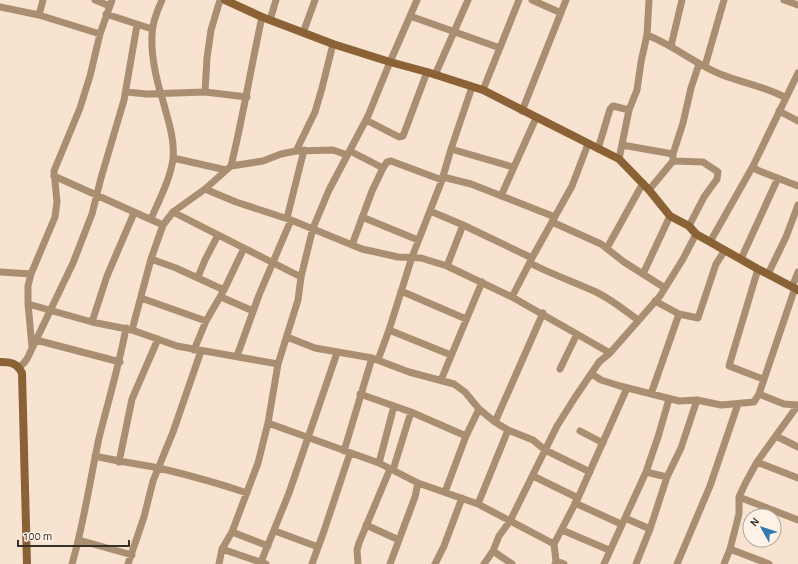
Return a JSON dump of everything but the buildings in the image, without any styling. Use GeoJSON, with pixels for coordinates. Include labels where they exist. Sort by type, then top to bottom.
{"type":"FeatureCollection","features":[{"type":"Feature","properties":{"kind":"street"},"geometry":{"type":"LineString","coordinates":[[39,15],[43,0]]}},
{"type":"Feature","properties":{"kind":"street"},"geometry":{"type":"LineString","coordinates":[[32,347],[28,286],[31,274],[55,217],[57,202],[54,171],[80,108],[90,76],[100,34],[111,3],[95,0]]}},
{"type":"Feature","properties":{"kind":"street"},"geometry":{"type":"LineString","coordinates":[[151,219],[168,178],[173,158],[172,136],[152,51],[152,29],[162,0]]}},
{"type":"Feature","properties":{"kind":"street"},"geometry":{"type":"LineString","coordinates":[[205,92],[207,58],[211,30],[220,0]]}},
{"type":"Feature","properties":{"kind":"street"},"geometry":{"type":"LineString","coordinates":[[225,0],[266,18],[333,44],[483,90],[619,160],[649,190],[670,216],[690,226],[696,234],[795,288]]}},
{"type":"Feature","properties":{"kind":"street"},"geometry":{"type":"LineString","coordinates":[[72,564],[79,540],[95,456],[109,397],[129,329],[163,225],[173,212],[205,189],[229,168],[247,96],[251,68],[266,18],[276,0]]}},
{"type":"Feature","properties":{"kind":"street"},"geometry":{"type":"LineString","coordinates":[[303,32],[315,0]]}},
{"type":"Feature","properties":{"kind":"street"},"geometry":{"type":"LineString","coordinates":[[219,564],[222,549],[232,532],[258,463],[268,423],[278,364],[298,300],[301,277],[313,228],[329,190],[366,120],[418,0]]}},
{"type":"Feature","properties":{"kind":"street"},"geometry":{"type":"LineString","coordinates":[[435,75],[468,0]]}},
{"type":"Feature","properties":{"kind":"street"},"geometry":{"type":"LineString","coordinates":[[483,90],[519,0]]}},
{"type":"Feature","properties":{"kind":"street"},"geometry":{"type":"LineString","coordinates":[[532,0],[561,13]]}},
{"type":"Feature","properties":{"kind":"street"},"geometry":{"type":"LineString","coordinates":[[522,111],[566,0]]}},
{"type":"Feature","properties":{"kind":"street"},"geometry":{"type":"LineString","coordinates":[[619,160],[630,110],[637,90],[647,35],[649,0]]}},
{"type":"Feature","properties":{"kind":"street"},"geometry":{"type":"LineString","coordinates":[[671,46],[682,0]]}},
{"type":"Feature","properties":{"kind":"street"},"geometry":{"type":"LineString","coordinates":[[649,190],[673,158],[691,88],[702,65],[724,0]]}},
{"type":"Feature","properties":{"kind":"street"},"geometry":{"type":"LineString","coordinates":[[784,0],[798,5]]}},
{"type":"Feature","properties":{"kind":"street"},"geometry":{"type":"LineString","coordinates":[[0,7],[39,15],[100,34]]}},
{"type":"Feature","properties":{"kind":"street"},"geometry":{"type":"LineString","coordinates":[[106,14],[152,29]]}},
{"type":"Feature","properties":{"kind":"street"},"geometry":{"type":"LineString","coordinates":[[410,16],[500,48]]}},
{"type":"Feature","properties":{"kind":"street"},"geometry":{"type":"LineString","coordinates":[[19,367],[27,359],[51,311],[73,263],[92,214],[126,92],[137,25]]}},
{"type":"Feature","properties":{"kind":"street"},"geometry":{"type":"LineString","coordinates":[[647,35],[671,46],[720,74],[749,83],[786,98]]}},
{"type":"Feature","properties":{"kind":"street"},"geometry":{"type":"LineString","coordinates":[[296,151],[315,112],[333,44]]}},
{"type":"Feature","properties":{"kind":"street"},"geometry":{"type":"LineString","coordinates":[[366,120],[399,137],[403,136],[427,72]]}},
{"type":"Feature","properties":{"kind":"street"},"geometry":{"type":"LineString","coordinates":[[710,242],[753,166],[798,73]]}},
{"type":"Feature","properties":{"kind":"street"},"geometry":{"type":"LineString","coordinates":[[312,564],[347,452],[360,394],[389,330],[412,257],[442,178],[472,87]]}},
{"type":"Feature","properties":{"kind":"street"},"geometry":{"type":"LineString","coordinates":[[126,92],[147,94],[205,92],[247,96]]}},
{"type":"Feature","properties":{"kind":"street"},"geometry":{"type":"LineString","coordinates":[[598,149],[610,109],[614,106],[630,110]]}},
{"type":"Feature","properties":{"kind":"street"},"geometry":{"type":"LineString","coordinates":[[779,111],[798,121]]}},
{"type":"Feature","properties":{"kind":"street"},"geometry":{"type":"LineString","coordinates":[[500,196],[536,118]]}},
{"type":"Feature","properties":{"kind":"street"},"geometry":{"type":"LineString","coordinates":[[512,297],[572,186],[588,144]]}},
{"type":"Feature","properties":{"kind":"street"},"geometry":{"type":"LineString","coordinates":[[622,145],[673,158],[703,162],[718,172],[717,179],[704,197],[690,226]]}},
{"type":"Feature","properties":{"kind":"street"},"geometry":{"type":"LineString","coordinates":[[451,149],[514,167]]}},
{"type":"Feature","properties":{"kind":"street"},"geometry":{"type":"LineString","coordinates":[[237,356],[289,219],[304,150]]}},
{"type":"Feature","properties":{"kind":"street"},"geometry":{"type":"LineString","coordinates":[[173,158],[229,168],[263,161],[281,154],[296,151],[333,150],[348,153],[383,168]]}},
{"type":"Feature","properties":{"kind":"street"},"geometry":{"type":"LineString","coordinates":[[352,245],[383,168],[387,162],[391,161],[442,178],[458,180],[554,219],[607,248],[624,262],[665,288]]}},
{"type":"Feature","properties":{"kind":"street"},"geometry":{"type":"LineString","coordinates":[[753,166],[757,170],[798,186]]}},
{"type":"Feature","properties":{"kind":"street"},"geometry":{"type":"LineString","coordinates":[[54,176],[163,225]]}},
{"type":"Feature","properties":{"kind":"street"},"geometry":{"type":"LineString","coordinates":[[741,259],[778,178]]}},
{"type":"Feature","properties":{"kind":"street"},"geometry":{"type":"LineString","coordinates":[[607,248],[642,183]]}},
{"type":"Feature","properties":{"kind":"street"},"geometry":{"type":"LineString","coordinates":[[205,189],[236,202],[313,228],[362,249],[398,257],[412,257],[430,260],[447,266],[543,313],[610,353]]}},
{"type":"Feature","properties":{"kind":"street"},"geometry":{"type":"LineString","coordinates":[[768,274],[786,237],[798,205]]}},
{"type":"Feature","properties":{"kind":"street"},"geometry":{"type":"LineString","coordinates":[[430,211],[463,225],[531,260],[544,270],[596,292],[609,299],[638,320]]}},
{"type":"Feature","properties":{"kind":"street"},"geometry":{"type":"LineString","coordinates":[[173,212],[301,277]]}},
{"type":"Feature","properties":{"kind":"street"},"geometry":{"type":"LineString","coordinates":[[92,322],[107,276],[134,213]]}},
{"type":"Feature","properties":{"kind":"street"},"geometry":{"type":"LineString","coordinates":[[643,274],[670,216]]}},
{"type":"Feature","properties":{"kind":"street"},"geometry":{"type":"LineString","coordinates":[[362,217],[418,240]]}},
{"type":"Feature","properties":{"kind":"street"},"geometry":{"type":"LineString","coordinates":[[447,266],[463,225]]}},
{"type":"Feature","properties":{"kind":"street"},"geometry":{"type":"LineString","coordinates":[[484,564],[493,551],[499,536],[510,521],[545,450],[574,399],[599,362],[610,353],[665,288],[696,234]]}},
{"type":"Feature","properties":{"kind":"street"},"geometry":{"type":"LineString","coordinates":[[198,277],[218,235]]}},
{"type":"Feature","properties":{"kind":"street"},"geometry":{"type":"LineString","coordinates":[[128,564],[144,517],[153,481],[173,432],[206,321],[223,293],[244,248]]}},
{"type":"Feature","properties":{"kind":"street"},"geometry":{"type":"LineString","coordinates":[[655,301],[679,314],[698,318],[716,264],[725,250]]}},
{"type":"Feature","properties":{"kind":"street"},"geometry":{"type":"LineString","coordinates":[[151,259],[198,277],[253,311]]}},
{"type":"Feature","properties":{"kind":"street"},"geometry":{"type":"LineString","coordinates":[[758,269],[729,366],[763,379]]}},
{"type":"Feature","properties":{"kind":"street"},"geometry":{"type":"LineString","coordinates":[[0,272],[31,274]]}},
{"type":"Feature","properties":{"kind":"street"},"geometry":{"type":"LineString","coordinates":[[592,374],[601,380],[679,401],[697,400],[721,405],[754,402],[795,288],[798,272]]}},
{"type":"Feature","properties":{"kind":"street"},"geometry":{"type":"LineString","coordinates":[[441,380],[482,282]]}},
{"type":"Feature","properties":{"kind":"street"},"geometry":{"type":"LineString","coordinates":[[401,291],[466,319]]}},
{"type":"Feature","properties":{"kind":"street"},"geometry":{"type":"LineString","coordinates":[[140,298],[206,321]]}},
{"type":"Feature","properties":{"kind":"street"},"geometry":{"type":"LineString","coordinates":[[28,304],[92,322],[129,329],[198,350],[278,364]]}},
{"type":"Feature","properties":{"kind":"street"},"geometry":{"type":"LineString","coordinates":[[494,422],[543,313]]}},
{"type":"Feature","properties":{"kind":"street"},"geometry":{"type":"LineString","coordinates":[[651,394],[679,314]]}},
{"type":"Feature","properties":{"kind":"street"},"geometry":{"type":"LineString","coordinates":[[389,330],[451,355]]}},
{"type":"Feature","properties":{"kind":"street"},"geometry":{"type":"LineString","coordinates":[[560,370],[577,334]]}},
{"type":"Feature","properties":{"kind":"street"},"geometry":{"type":"LineString","coordinates":[[287,337],[315,348],[375,359],[409,372],[454,384],[465,392],[479,409],[494,422],[508,430],[533,440],[545,450],[590,472]]}},
{"type":"Feature","properties":{"kind":"street"},"geometry":{"type":"LineString","coordinates":[[119,462],[132,399],[158,339]]}},
{"type":"Feature","properties":{"kind":"street"},"geometry":{"type":"LineString","coordinates":[[36,340],[120,362]]}},
{"type":"Feature","properties":{"kind":"street"},"geometry":{"type":"LineString","coordinates":[[222,549],[263,563],[309,437],[319,403],[337,353]]}},
{"type":"Feature","properties":{"kind":"street"},"geometry":{"type":"LineString","coordinates":[[0,362],[11,362],[19,367],[22,373],[27,564]]}},
{"type":"Feature","properties":{"kind":"street"},"geometry":{"type":"LineString","coordinates":[[564,564],[555,562],[554,544],[577,501],[627,388]]}},
{"type":"Feature","properties":{"kind":"street"},"geometry":{"type":"LineString","coordinates":[[360,394],[411,412],[466,436]]}},
{"type":"Feature","properties":{"kind":"street"},"geometry":{"type":"LineString","coordinates":[[758,394],[784,404],[798,405]]}},
{"type":"Feature","properties":{"kind":"street"},"geometry":{"type":"LineString","coordinates":[[604,564],[609,550],[646,472],[669,399]]}},
{"type":"Feature","properties":{"kind":"street"},"geometry":{"type":"LineString","coordinates":[[636,564],[650,529],[667,477],[680,448],[697,400]]}},
{"type":"Feature","properties":{"kind":"street"},"geometry":{"type":"LineString","coordinates":[[677,564],[710,486],[738,404]]}},
{"type":"Feature","properties":{"kind":"street"},"geometry":{"type":"LineString","coordinates":[[724,564],[730,549],[739,514],[740,497],[745,484],[758,462],[798,405]]}},
{"type":"Feature","properties":{"kind":"street"},"geometry":{"type":"LineString","coordinates":[[379,463],[394,406]]}},
{"type":"Feature","properties":{"kind":"street"},"geometry":{"type":"LineString","coordinates":[[445,492],[466,436],[479,409]]}},
{"type":"Feature","properties":{"kind":"street"},"geometry":{"type":"LineString","coordinates":[[358,564],[357,550],[366,525],[392,469],[411,412]]}},
{"type":"Feature","properties":{"kind":"street"},"geometry":{"type":"LineString","coordinates":[[268,423],[379,463],[418,483],[478,504],[554,544]]}},
{"type":"Feature","properties":{"kind":"street"},"geometry":{"type":"LineString","coordinates":[[478,504],[508,430]]}},
{"type":"Feature","properties":{"kind":"street"},"geometry":{"type":"LineString","coordinates":[[580,432],[603,443]]}},
{"type":"Feature","properties":{"kind":"street"},"geometry":{"type":"LineString","coordinates":[[776,436],[798,447]]}},
{"type":"Feature","properties":{"kind":"street"},"geometry":{"type":"LineString","coordinates":[[95,456],[119,462],[158,468],[223,485],[247,493]]}},
{"type":"Feature","properties":{"kind":"street"},"geometry":{"type":"LineString","coordinates":[[758,462],[798,478]]}},
{"type":"Feature","properties":{"kind":"street"},"geometry":{"type":"LineString","coordinates":[[646,472],[667,477]]}},
{"type":"Feature","properties":{"kind":"street"},"geometry":{"type":"LineString","coordinates":[[533,476],[577,501],[623,521],[650,529]]}},
{"type":"Feature","properties":{"kind":"street"},"geometry":{"type":"LineString","coordinates":[[390,564],[415,497],[418,483]]}},
{"type":"Feature","properties":{"kind":"street"},"geometry":{"type":"LineString","coordinates":[[740,497],[798,520]]}},
{"type":"Feature","properties":{"kind":"street"},"geometry":{"type":"LineString","coordinates":[[435,564],[444,546],[462,498]]}},
{"type":"Feature","properties":{"kind":"street"},"geometry":{"type":"LineString","coordinates":[[366,525],[399,540]]}},
{"type":"Feature","properties":{"kind":"street"},"geometry":{"type":"LineString","coordinates":[[562,530],[609,550]]}},
{"type":"Feature","properties":{"kind":"street"},"geometry":{"type":"LineString","coordinates":[[275,531],[318,547]]}},
{"type":"Feature","properties":{"kind":"street"},"geometry":{"type":"LineString","coordinates":[[232,532],[268,546]]}},
{"type":"Feature","properties":{"kind":"street"},"geometry":{"type":"LineString","coordinates":[[79,540],[132,555]]}},
{"type":"Feature","properties":{"kind":"street"},"geometry":{"type":"LineString","coordinates":[[730,549],[769,564]]}},
{"type":"Feature","properties":{"kind":"street"},"geometry":{"type":"LineString","coordinates":[[493,551],[512,564]]}}]}
